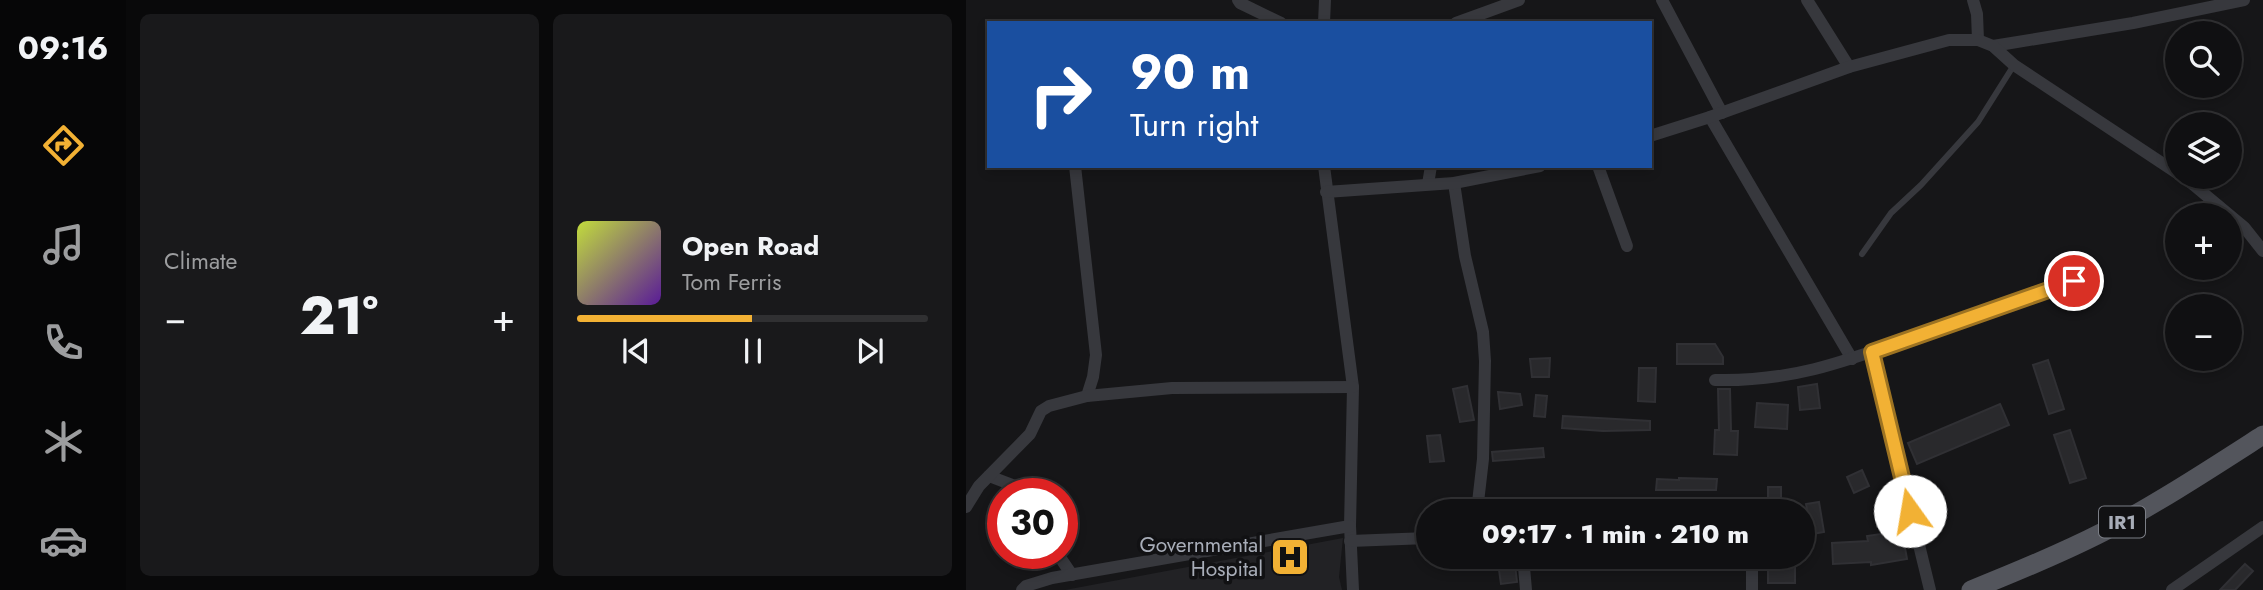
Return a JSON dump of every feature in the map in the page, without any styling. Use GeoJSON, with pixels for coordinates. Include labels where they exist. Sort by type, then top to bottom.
{"type":"FeatureCollection","features":[{"type":"Feature","properties":{"kind":"main road","name":"IR1"},"geometry":{"type":"LineString","coordinates":[[1970,590],[2037,564],[2103,532],[2161,500],[2262,437]]}},
{"type":"Feature","properties":{"kind":"street"},"geometry":{"type":"LineString","coordinates":[[1238,0],[1240,4],[1277,21]]}},
{"type":"Feature","properties":{"kind":"street"},"geometry":{"type":"LineString","coordinates":[[1324,21],[1325,0]]}},
{"type":"Feature","properties":{"kind":"street"},"geometry":{"type":"LineString","coordinates":[[1461,21],[1519,0]]}},
{"type":"Feature","properties":{"kind":"street"},"geometry":{"type":"LineString","coordinates":[[1662,0],[1716,115],[1852,359]]}},
{"type":"Feature","properties":{"kind":"street"},"geometry":{"type":"LineString","coordinates":[[1807,0],[1849,67]]}},
{"type":"Feature","properties":{"kind":"street"},"geometry":{"type":"LineString","coordinates":[[1973,0],[1977,14],[1978,40]]}},
{"type":"Feature","properties":{"kind":"street"},"geometry":{"type":"LineString","coordinates":[[1993,46],[2133,23],[2244,0]]}},
{"type":"Feature","properties":{"kind":"street"},"geometry":{"type":"LineString","coordinates":[[1652,135],[1849,67],[1948,40],[1978,40],[1993,46],[2014,65],[2165,165]]}},
{"type":"Feature","properties":{"kind":"street"},"geometry":{"type":"LineString","coordinates":[[1075,168],[1096,355],[1087,396]]}},
{"type":"Feature","properties":{"kind":"street"},"geometry":{"type":"LineString","coordinates":[[1324,168],[1353,387],[1350,526],[1353,590]]}},
{"type":"Feature","properties":{"kind":"street"},"geometry":{"type":"LineString","coordinates":[[1428,184],[1430,168]]}},
{"type":"Feature","properties":{"kind":"street"},"geometry":{"type":"LineString","coordinates":[[1326,192],[1454,183],[1530,168]]}},
{"type":"Feature","properties":{"kind":"street"},"geometry":{"type":"LineString","coordinates":[[1599,168],[1627,246]]}},
{"type":"Feature","properties":{"kind":"street"},"geometry":{"type":"LineString","coordinates":[[1454,183],[1465,256],[1483,332],[1483,459],[1478,499]]}},
{"type":"Feature","properties":{"kind":"street"},"geometry":{"type":"LineString","coordinates":[[2198,189],[2244,227],[2263,251]]}},
{"type":"Feature","properties":{"kind":"street"},"geometry":{"type":"LineString","coordinates":[[1715,380],[1751,381],[1793,375],[1852,359],[2074,281]]}},
{"type":"Feature","properties":{"kind":"street"},"geometry":{"type":"LineString","coordinates":[[1872,352],[1930,590]]}},
{"type":"Feature","properties":{"kind":"street"},"geometry":{"type":"LineString","coordinates":[[966,507],[979,486],[1030,434],[1041,411],[1049,406],[1087,396],[1172,388],[1353,387]]}},
{"type":"Feature","properties":{"kind":"street"},"geometry":{"type":"LineString","coordinates":[[989,476],[994,478]]}},
{"type":"Feature","properties":{"kind":"street"},"geometry":{"type":"LineString","coordinates":[[1022,590],[1052,578],[1350,526]]}},
{"type":"Feature","properties":{"kind":"street"},"geometry":{"type":"LineString","coordinates":[[2172,590],[2263,527]]}},
{"type":"Feature","properties":{"kind":"street"},"geometry":{"type":"LineString","coordinates":[[1350,541],[1416,538]]}},
{"type":"Feature","properties":{"kind":"street"},"geometry":{"type":"LineString","coordinates":[[1068,569],[1072,575]]}},
{"type":"Feature","properties":{"kind":"street"},"geometry":{"type":"LineString","coordinates":[[1524,569],[1526,590]]}},
{"type":"Feature","properties":{"kind":"street"},"geometry":{"type":"LineString","coordinates":[[1752,569],[1752,590]]}},
{"type":"Feature","properties":{"kind":"lane"},"geometry":{"type":"LineString","coordinates":[[1862,254],[1891,213],[1921,185],[1978,122],[2014,65]]}},
{"type":"Feature","properties":{"kind":"shaded area","name":"Governmental Hospital"},"geometry":{"type":"Polygon","coordinates":[[[1343,538],[1339,577],[1342,590],[1065,590],[1343,538]]]}},
{"type":"Feature","properties":{"kind":"building"},"geometry":{"type":"Polygon","coordinates":[[[1677,344],[1715,344],[1723,357],[1723,364],[1677,364],[1677,344]]]}},
{"type":"Feature","properties":{"kind":"building"},"geometry":{"type":"Polygon","coordinates":[[[1550,358],[1549,377],[1532,377],[1530,359],[1550,358]]]}},
{"type":"Feature","properties":{"kind":"building"},"geometry":{"type":"Polygon","coordinates":[[[2048,360],[2064,409],[2049,414],[2033,365],[2048,360]]]}},
{"type":"Feature","properties":{"kind":"building"},"geometry":{"type":"Polygon","coordinates":[[[1639,368],[1656,368],[1655,402],[1638,401],[1639,368]]]}},
{"type":"Feature","properties":{"kind":"building"},"geometry":{"type":"Polygon","coordinates":[[[1817,384],[1820,408],[1800,410],[1798,387],[1817,384]]]}},
{"type":"Feature","properties":{"kind":"building"},"geometry":{"type":"Polygon","coordinates":[[[1467,386],[1474,420],[1460,422],[1453,389],[1467,386]]]}},
{"type":"Feature","properties":{"kind":"building"},"geometry":{"type":"Polygon","coordinates":[[[1718,389],[1730,389],[1731,431],[1738,431],[1737,455],[1714,454],[1715,430],[1719,430],[1718,389]]]}},
{"type":"Feature","properties":{"kind":"building"},"geometry":{"type":"Polygon","coordinates":[[[1498,392],[1520,394],[1522,405],[1500,409],[1498,392]]]}},
{"type":"Feature","properties":{"kind":"building"},"geometry":{"type":"Polygon","coordinates":[[[1536,395],[1547,396],[1545,417],[1534,416],[1536,395]]]}},
{"type":"Feature","properties":{"kind":"building"},"geometry":{"type":"Polygon","coordinates":[[[1757,403],[1788,405],[1787,429],[1755,427],[1757,403]]]}},
{"type":"Feature","properties":{"kind":"building"},"geometry":{"type":"Polygon","coordinates":[[[2000,404],[2009,425],[1917,464],[1908,443],[2000,404]]]}},
{"type":"Feature","properties":{"kind":"building"},"geometry":{"type":"Polygon","coordinates":[[[1563,416],[1650,421],[1650,430],[1562,428],[1563,416]]]}},
{"type":"Feature","properties":{"kind":"building"},"geometry":{"type":"Polygon","coordinates":[[[2070,430],[2086,478],[2070,483],[2054,435],[2070,430]]]}},
{"type":"Feature","properties":{"kind":"building"},"geometry":{"type":"Polygon","coordinates":[[[1440,435],[1444,461],[1430,462],[1427,436],[1440,435]]]}},
{"type":"Feature","properties":{"kind":"building"},"geometry":{"type":"Polygon","coordinates":[[[1543,448],[1544,457],[1493,461],[1492,452],[1543,448]]]}},
{"type":"Feature","properties":{"kind":"building"},"geometry":{"type":"Polygon","coordinates":[[[1862,470],[1869,486],[1854,493],[1847,477],[1862,470]]]}},
{"type":"Feature","properties":{"kind":"building"},"geometry":{"type":"Polygon","coordinates":[[[1657,479],[1717,479],[1716,490],[1656,490],[1657,479]]]}},
{"type":"Feature","properties":{"kind":"building"},"geometry":{"type":"Polygon","coordinates":[[[1768,487],[1781,487],[1781,499],[1768,499],[1768,487]]]}},
{"type":"Feature","properties":{"kind":"building"},"geometry":{"type":"Polygon","coordinates":[[[1819,502],[1824,532],[1815,534],[1815,503],[1819,502]]]}},
{"type":"Feature","properties":{"kind":"building"},"geometry":{"type":"Polygon","coordinates":[[[1902,531],[1907,559],[1871,565],[1871,562],[1833,564],[1832,543],[1868,541],[1867,536],[1902,531]]]}},
{"type":"Feature","properties":{"kind":"building"},"geometry":{"type":"Polygon","coordinates":[[[2245,564],[2253,571],[2235,590],[2220,590],[2245,564]]]}},
{"type":"Feature","properties":{"kind":"building"},"geometry":{"type":"Polygon","coordinates":[[[1499,569],[1516,569],[1517,582],[1501,584],[1499,569]]]}},
{"type":"Feature","properties":{"kind":"building"},"geometry":{"type":"Polygon","coordinates":[[[1768,569],[1795,569],[1795,583],[1768,583],[1768,569]]]}},
{"type":"Feature","properties":{"kind":"place","name":"Governmental Hospital"},"geometry":{"type":"Point","coordinates":[1290,557]}},
{"type":"Feature","properties":{"kind":"route"},"geometry":{"type":"LineString","coordinates":[[1910,511],[1872,352],[2074,281]]}}]}
